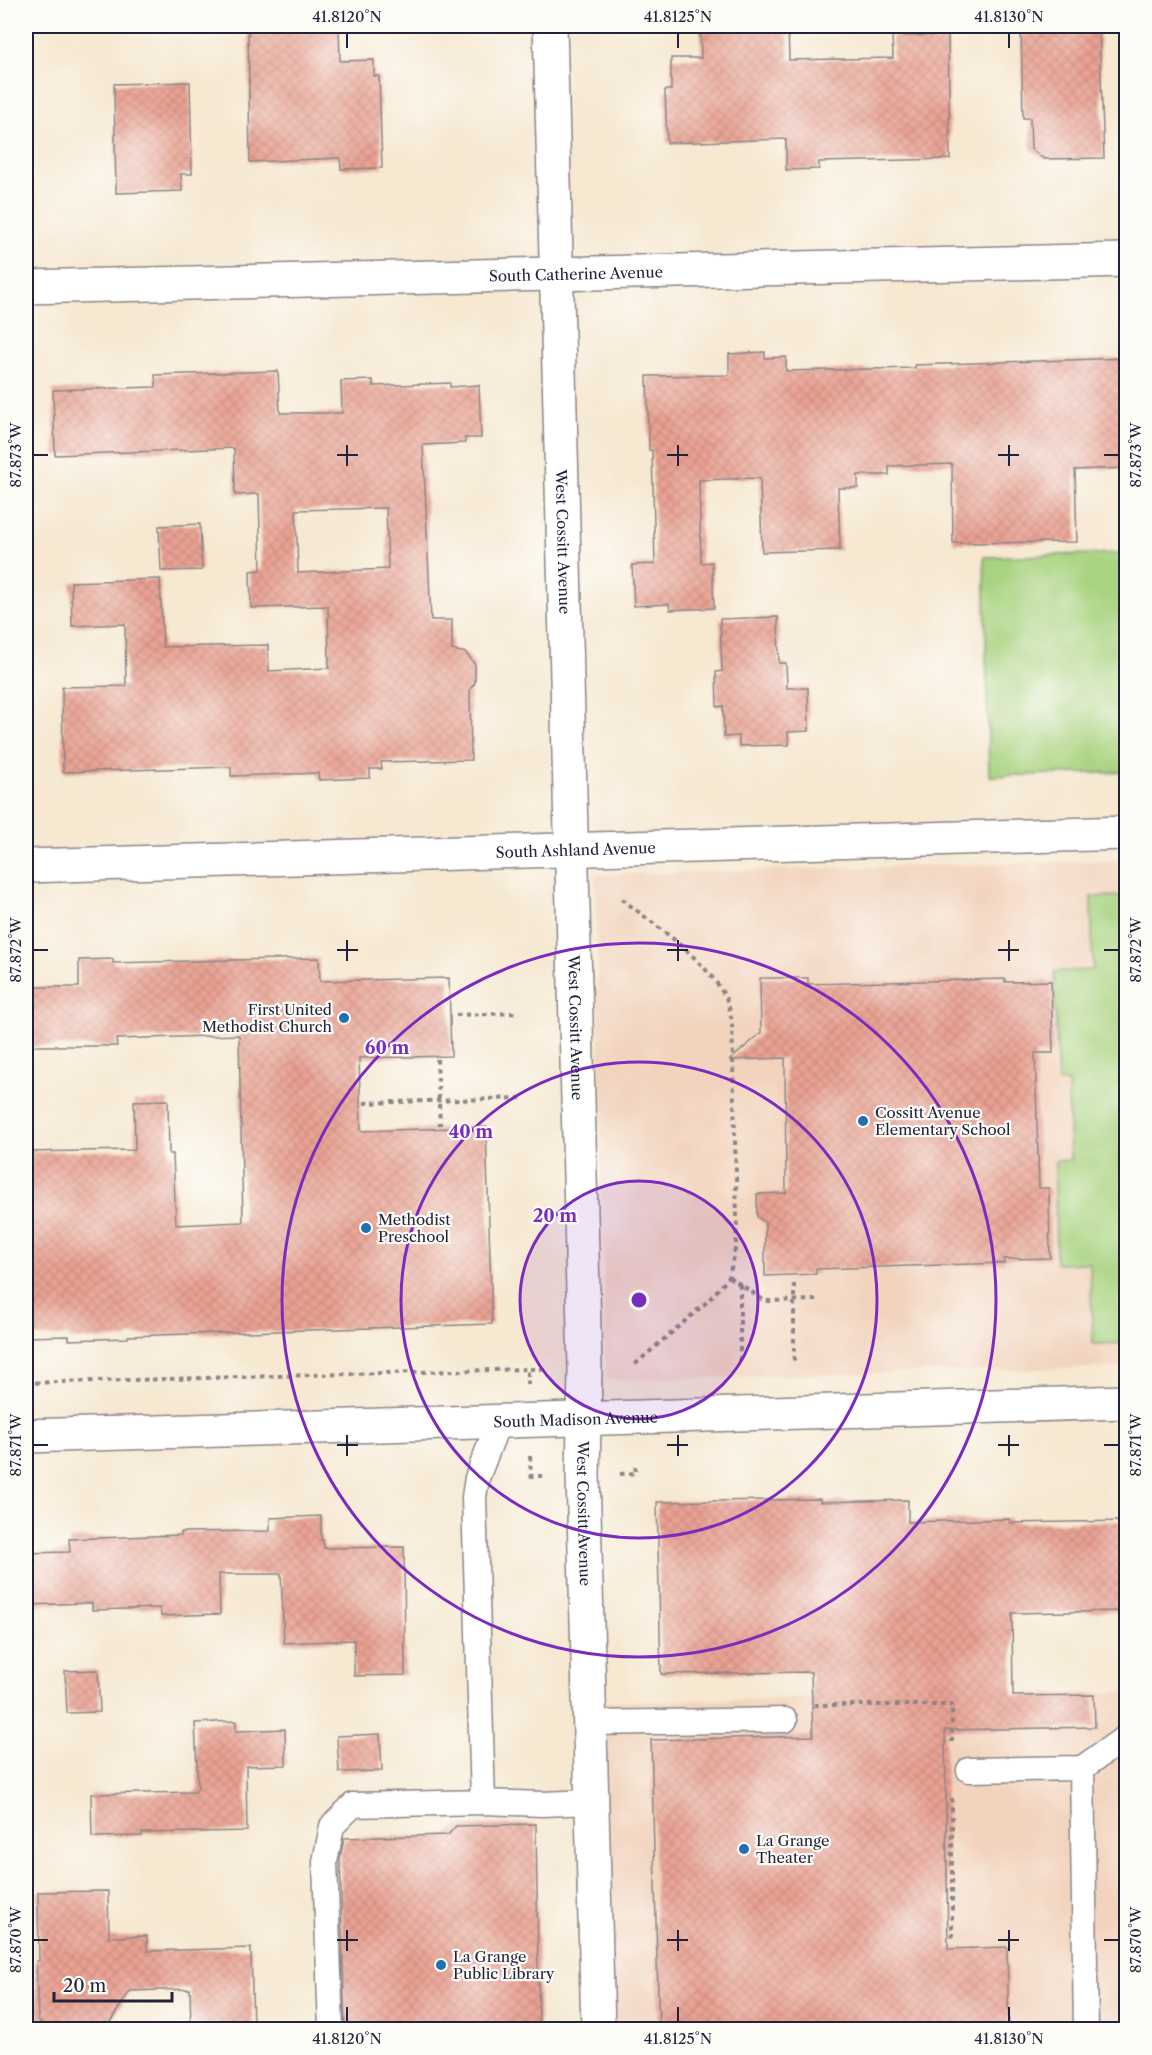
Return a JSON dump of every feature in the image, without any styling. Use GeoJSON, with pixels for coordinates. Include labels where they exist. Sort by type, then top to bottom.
{"type":"FeatureCollection","features":[{"type":"Feature","properties":{"kind":"street","name":"West Cossitt Avenue"},"geometry":{"type":"LineString","coordinates":[[550,26],[585,1368],[584,1486],[598,2030]]}},
{"type":"Feature","properties":{"kind":"street","name":"South Catherine Avenue"},"geometry":{"type":"LineString","coordinates":[[26,287],[1126,260]]}},
{"type":"Feature","properties":{"kind":"street","name":"South Ashland Avenue"},"geometry":{"type":"LineString","coordinates":[[26,866],[1126,833]]}},
{"type":"Feature","properties":{"kind":"street","name":"South Madison Avenue"},"geometry":{"type":"LineString","coordinates":[[26,1436],[1126,1402]]}},
{"type":"Feature","properties":{"kind":"lane"},"geometry":{"type":"LineString","coordinates":[[483,1802],[474,1497],[477,1478],[499,1421]]}},
{"type":"Feature","properties":{"kind":"lane"},"geometry":{"type":"LineString","coordinates":[[590,1723],[785,1720]]}},
{"type":"Feature","properties":{"kind":"lane"},"geometry":{"type":"LineString","coordinates":[[969,1770],[1082,1768],[1126,1737]]}},
{"type":"Feature","properties":{"kind":"lane"},"geometry":{"type":"LineString","coordinates":[[1082,1768],[1086,2030]]}},
{"type":"Feature","properties":{"kind":"lane"},"geometry":{"type":"LineString","coordinates":[[331,2030],[325,1862],[332,1826],[353,1804],[592,1802]]}},
{"type":"Feature","properties":{"kind":"path"},"geometry":{"type":"LineString","coordinates":[[622,899],[688,951],[727,1000],[732,1021],[737,1217],[736,1245],[729,1277],[708,1301],[632,1367]]}},
{"type":"Feature","properties":{"kind":"path"},"geometry":{"type":"LineString","coordinates":[[456,1015],[519,1013]]}},
{"type":"Feature","properties":{"kind":"path"},"geometry":{"type":"LineString","coordinates":[[437,1059],[440,1125]]}},
{"type":"Feature","properties":{"kind":"path"},"geometry":{"type":"LineString","coordinates":[[364,1103],[521,1098]]}},
{"type":"Feature","properties":{"kind":"path"},"geometry":{"type":"LineString","coordinates":[[729,1277],[765,1301],[818,1300]]}},
{"type":"Feature","properties":{"kind":"path"},"geometry":{"type":"LineString","coordinates":[[740,1284],[740,1364]]}},
{"type":"Feature","properties":{"kind":"path"},"geometry":{"type":"LineString","coordinates":[[794,1284],[794,1362]]}},
{"type":"Feature","properties":{"kind":"path"},"geometry":{"type":"LineString","coordinates":[[26,1383],[551,1369]]}},
{"type":"Feature","properties":{"kind":"path"},"geometry":{"type":"LineString","coordinates":[[528,1370],[528,1394]]}},
{"type":"Feature","properties":{"kind":"path"},"geometry":{"type":"LineString","coordinates":[[530,1452],[531,1476]]}},
{"type":"Feature","properties":{"kind":"path"},"geometry":{"type":"LineString","coordinates":[[620,1474],[636,1473],[635,1464]]}},
{"type":"Feature","properties":{"kind":"path"},"geometry":{"type":"LineString","coordinates":[[785,1720],[811,1705],[952,1705],[952,1752]]}},
{"type":"Feature","properties":{"kind":"path"},"geometry":{"type":"LineString","coordinates":[[952,1787],[952,1938]]}},
{"type":"Feature","properties":{"kind":"shaded area","name":"Cossitt Avenue Elementary School"},"geometry":{"type":"Polygon","coordinates":[[[1126,860],[1126,1367],[606,1380],[595,875],[1126,860]]]}},
{"type":"Feature","properties":{"kind":"shaded area"},"geometry":{"type":"Polygon","coordinates":[[[1126,1692],[1126,2029],[609,2029],[604,1702],[1126,1692]]]}},
{"type":"Feature","properties":{"kind":"green space"},"geometry":{"type":"Polygon","coordinates":[[[1126,553],[1126,772],[989,776],[984,557],[1126,553]]]}},
{"type":"Feature","properties":{"kind":"green space"},"geometry":{"type":"Polygon","coordinates":[[[1126,896],[1126,1343],[1093,1344],[1090,1263],[1056,1264],[1055,1161],[1070,1160],[1068,1082],[1058,1082],[1054,972],[1093,970],[1091,897],[1126,896]]]}},
{"type":"Feature","properties":{"kind":"building"},"geometry":{"type":"Polygon","coordinates":[[[248,26],[339,26],[340,61],[374,60],[374,76],[379,76],[382,168],[341,169],[340,158],[250,162],[248,26]]]}},
{"type":"Feature","properties":{"kind":"building"},"geometry":{"type":"Polygon","coordinates":[[[700,26],[788,26],[789,60],[893,58],[892,36],[948,35],[950,159],[819,162],[819,169],[786,170],[786,139],[667,143],[665,90],[671,90],[671,58],[701,58],[700,26]]]}},
{"type":"Feature","properties":{"kind":"building"},"geometry":{"type":"Polygon","coordinates":[[[1099,26],[1104,158],[1044,159],[1031,149],[1030,118],[1023,118],[1021,27],[1099,26]]]}},
{"type":"Feature","properties":{"kind":"building"},"geometry":{"type":"Polygon","coordinates":[[[190,82],[192,174],[181,174],[182,191],[116,193],[114,84],[190,82]]]}},
{"type":"Feature","properties":{"kind":"building"},"geometry":{"type":"Polygon","coordinates":[[[765,352],[765,358],[786,357],[786,371],[915,368],[915,365],[1126,358],[1126,468],[1075,470],[1077,542],[953,543],[952,464],[889,466],[889,475],[858,475],[858,488],[838,488],[840,550],[762,552],[760,478],[699,480],[701,563],[712,562],[714,608],[670,610],[669,604],[634,606],[632,565],[655,564],[652,450],[649,450],[647,376],[729,375],[729,354],[765,352]]]}},
{"type":"Feature","properties":{"kind":"building"},"geometry":{"type":"Polygon","coordinates":[[[278,371],[280,413],[342,413],[341,381],[373,380],[373,386],[450,383],[450,387],[479,385],[481,438],[465,438],[465,443],[423,445],[431,620],[452,620],[452,650],[466,653],[475,665],[475,683],[470,689],[471,760],[381,762],[382,769],[370,769],[370,778],[319,780],[318,773],[231,776],[231,767],[63,772],[62,687],[126,686],[125,624],[72,626],[71,582],[160,579],[163,647],[268,645],[269,671],[329,668],[328,606],[251,608],[250,571],[261,570],[259,494],[235,495],[234,448],[55,455],[53,390],[156,387],[155,375],[278,371]],[[386,508],[296,510],[298,573],[388,569],[386,508]]]}},
{"type":"Feature","properties":{"kind":"building"},"geometry":{"type":"Polygon","coordinates":[[[200,524],[202,570],[161,571],[159,526],[200,524]]]}},
{"type":"Feature","properties":{"kind":"building"},"geometry":{"type":"Polygon","coordinates":[[[778,617],[779,663],[786,663],[787,688],[808,688],[809,731],[788,732],[789,745],[739,746],[739,736],[724,737],[723,706],[717,707],[716,672],[722,671],[720,619],[778,617]]]}},
{"type":"Feature","properties":{"kind":"building"},"geometry":{"type":"Polygon","coordinates":[[[319,958],[320,981],[449,978],[451,1056],[359,1058],[361,1131],[486,1127],[492,1324],[69,1340],[69,1336],[26,1337],[26,1152],[135,1150],[134,1101],[168,1100],[169,1154],[173,1154],[176,1225],[243,1222],[239,1035],[116,1039],[117,1046],[26,1046],[26,987],[79,987],[79,960],[113,959],[113,963],[319,958]]]}},
{"type":"Feature","properties":{"kind":"building"},"geometry":{"type":"Polygon","coordinates":[[[760,978],[808,978],[808,984],[1005,979],[1005,982],[1051,981],[1053,1053],[1035,1053],[1039,1188],[1049,1188],[1050,1258],[1004,1259],[1004,1263],[816,1269],[816,1274],[765,1276],[765,1223],[757,1217],[757,1194],[786,1193],[785,1058],[730,1060],[761,1033],[760,978]]]}},
{"type":"Feature","properties":{"kind":"building"},"geometry":{"type":"Polygon","coordinates":[[[820,1499],[820,1502],[908,1500],[908,1522],[1010,1519],[1010,1523],[1126,1521],[1126,1611],[1012,1613],[1013,1696],[1094,1695],[1095,1727],[945,1730],[948,1949],[1007,1947],[1009,2030],[659,2030],[651,1740],[813,1736],[811,1672],[661,1674],[657,1502],[820,1499]]]}},
{"type":"Feature","properties":{"kind":"building"},"geometry":{"type":"Polygon","coordinates":[[[321,1516],[321,1540],[323,1540],[324,1548],[404,1547],[405,1675],[354,1676],[354,1640],[284,1643],[281,1574],[219,1574],[220,1614],[161,1616],[160,1608],[92,1610],[92,1603],[26,1605],[26,1553],[70,1552],[69,1539],[181,1535],[181,1532],[270,1531],[270,1518],[321,1516]]]}},
{"type":"Feature","properties":{"kind":"building"},"geometry":{"type":"Polygon","coordinates":[[[98,1670],[100,1712],[67,1713],[65,1671],[98,1670]]]}},
{"type":"Feature","properties":{"kind":"building"},"geometry":{"type":"Polygon","coordinates":[[[236,1721],[236,1731],[285,1729],[286,1765],[246,1766],[247,1831],[142,1833],[142,1836],[92,1837],[91,1794],[196,1792],[198,1789],[195,1723],[236,1721]]]}},
{"type":"Feature","properties":{"kind":"building"},"geometry":{"type":"Polygon","coordinates":[[[380,1734],[382,1771],[339,1772],[337,1736],[380,1734]]]}},
{"type":"Feature","properties":{"kind":"building","name":"La Grange Public Library"},"geometry":{"type":"Polygon","coordinates":[[[536,1824],[539,2030],[345,2030],[340,1858],[344,1838],[448,1835],[456,1826],[536,1824]]]}},
{"type":"Feature","properties":{"kind":"building"},"geometry":{"type":"Polygon","coordinates":[[[108,1891],[109,1937],[147,1936],[147,1951],[251,1948],[253,2030],[191,2030],[190,1989],[130,1991],[105,2030],[51,2030],[38,2020],[36,1961],[39,1961],[38,1892],[108,1891]]]}},
{"type":"Feature","properties":{"kind":"place","name":"First United Methodist Church"},"geometry":{"type":"Point","coordinates":[344,1018]}},
{"type":"Feature","properties":{"kind":"place","name":"Cossitt Avenue Elementary School"},"geometry":{"type":"Point","coordinates":[863,1121]}},
{"type":"Feature","properties":{"kind":"place","name":"Methodist Preschool"},"geometry":{"type":"Point","coordinates":[366,1228]}},
{"type":"Feature","properties":{"kind":"place","name":"La Grange Theater"},"geometry":{"type":"Point","coordinates":[744,1849]}},
{"type":"Feature","properties":{"kind":"place","name":"La Grange Public Library"},"geometry":{"type":"Point","coordinates":[441,1965]}}]}
